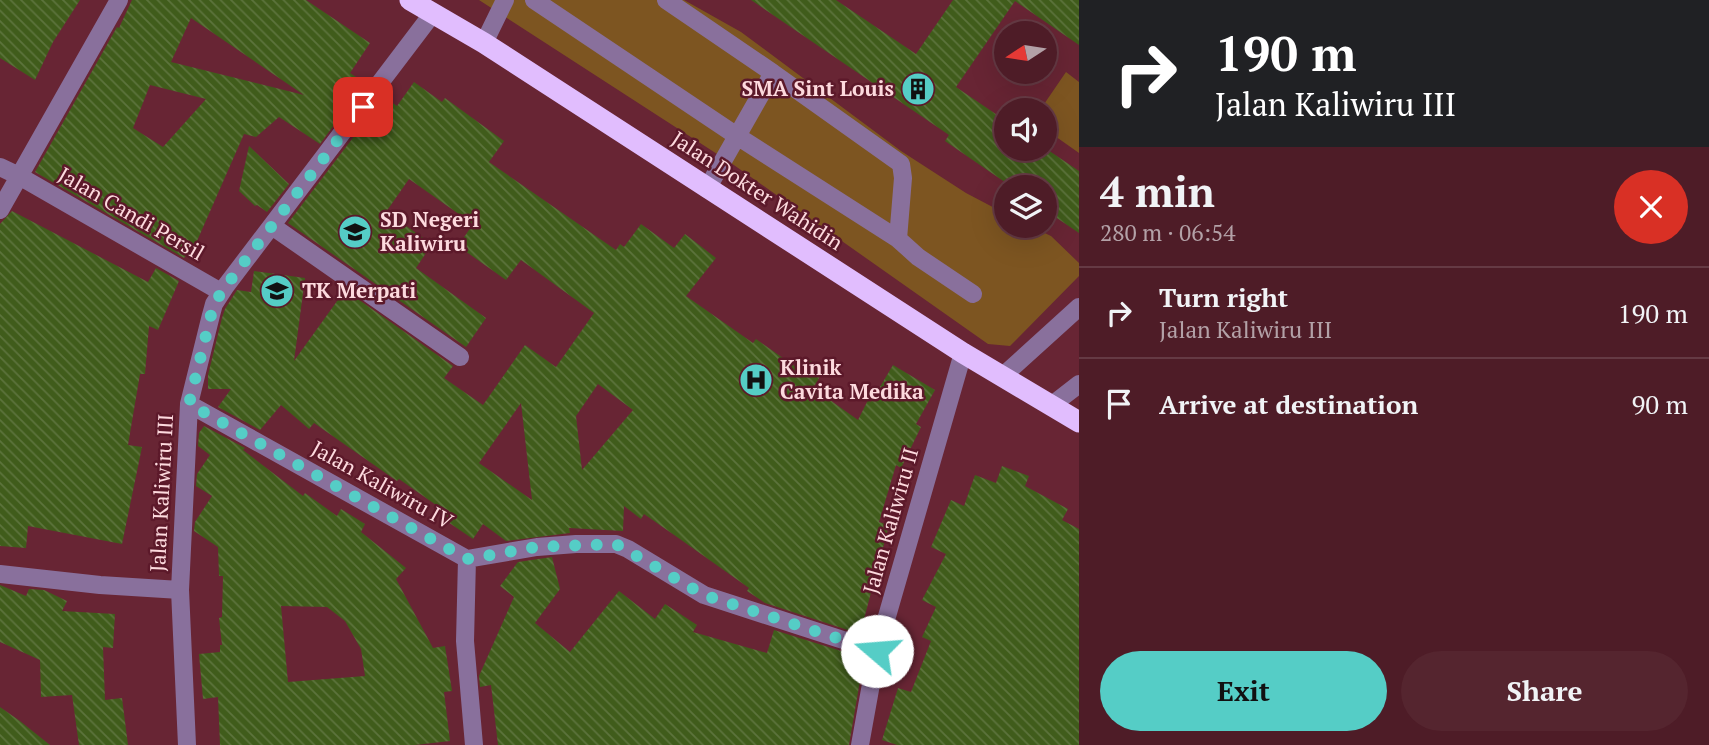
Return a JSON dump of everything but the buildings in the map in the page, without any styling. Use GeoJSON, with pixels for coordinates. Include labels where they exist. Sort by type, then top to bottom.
{"type":"FeatureCollection","features":[{"type":"Feature","properties":{"kind":"highway","name":"Jalan Dokter Wahidin"},"geometry":{"type":"LineString","coordinates":[[410,0],[484,43],[963,353],[1079,422]]}},
{"type":"Feature","properties":{"kind":"street"},"geometry":{"type":"LineString","coordinates":[[0,210],[119,0]]}},
{"type":"Feature","properties":{"kind":"street"},"geometry":{"type":"LineString","coordinates":[[484,43],[505,0]]}},
{"type":"Feature","properties":{"kind":"street"},"geometry":{"type":"LineString","coordinates":[[534,0],[737,136],[898,239],[918,257],[973,294]]}},
{"type":"Feature","properties":{"kind":"street"},"geometry":{"type":"LineString","coordinates":[[666,0],[901,164],[903,178],[898,239]]}},
{"type":"Feature","properties":{"kind":"street","name":"Jalan Kaliwiru III"},"geometry":{"type":"LineString","coordinates":[[187,745],[180,590],[189,404],[211,315],[221,292],[433,13]]}},
{"type":"Feature","properties":{"kind":"street"},"geometry":{"type":"LineString","coordinates":[[707,189],[773,73]]}},
{"type":"Feature","properties":{"kind":"street","name":"Jalan Candi Persil"},"geometry":{"type":"LineString","coordinates":[[0,167],[221,292]]}},
{"type":"Feature","properties":{"kind":"street"},"geometry":{"type":"LineString","coordinates":[[272,226],[460,356]]}},
{"type":"Feature","properties":{"kind":"street"},"geometry":{"type":"LineString","coordinates":[[1003,376],[1079,307]]}},
{"type":"Feature","properties":{"kind":"street","name":"Jalan Kaliwiru II"},"geometry":{"type":"LineString","coordinates":[[860,745],[877,651],[963,353]]}},
{"type":"Feature","properties":{"kind":"street"},"geometry":{"type":"LineString","coordinates":[[1052,405],[1079,384]]}},
{"type":"Feature","properties":{"kind":"street","name":"Jalan Kaliwiru IV"},"geometry":{"type":"LineString","coordinates":[[189,404],[467,559]]}},
{"type":"Feature","properties":{"kind":"street"},"geometry":{"type":"LineString","coordinates":[[474,745],[465,641],[467,559],[537,547],[616,544],[704,595],[877,651]]}},
{"type":"Feature","properties":{"kind":"street"},"geometry":{"type":"LineString","coordinates":[[0,575],[180,590]]}},
{"type":"Feature","properties":{"kind":"shaded area"},"geometry":{"type":"Polygon","coordinates":[[[479,0],[684,0],[741,32],[901,151],[994,208],[994,238],[1053,238],[1079,263],[1079,276],[1010,346],[988,344],[731,163],[479,0]]]}},
{"type":"Feature","properties":{"kind":"shaded area"},"geometry":{"type":"Polygon","coordinates":[[[1066,72],[1079,82],[1079,153],[1057,137],[1057,98],[1048,98],[1066,72]]]}},
{"type":"Feature","properties":{"kind":"place","name":"SMA Sint Louis"},"geometry":{"type":"Point","coordinates":[918,89]}},
{"type":"Feature","properties":{"kind":"place","name":"SD Negeri Kaliwiru"},"geometry":{"type":"Point","coordinates":[355,232]}},
{"type":"Feature","properties":{"kind":"place","name":"TK Merpati"},"geometry":{"type":"Point","coordinates":[277,291]}},
{"type":"Feature","properties":{"kind":"place","name":"Klinik Cavita Medika"},"geometry":{"type":"Point","coordinates":[756,380]}},
{"type":"Feature","properties":{"kind":"route"},"geometry":{"type":"LineString","coordinates":[[363,107],[214,304],[189,404],[467,559],[537,547],[616,544],[704,595],[877,651]]}}]}
